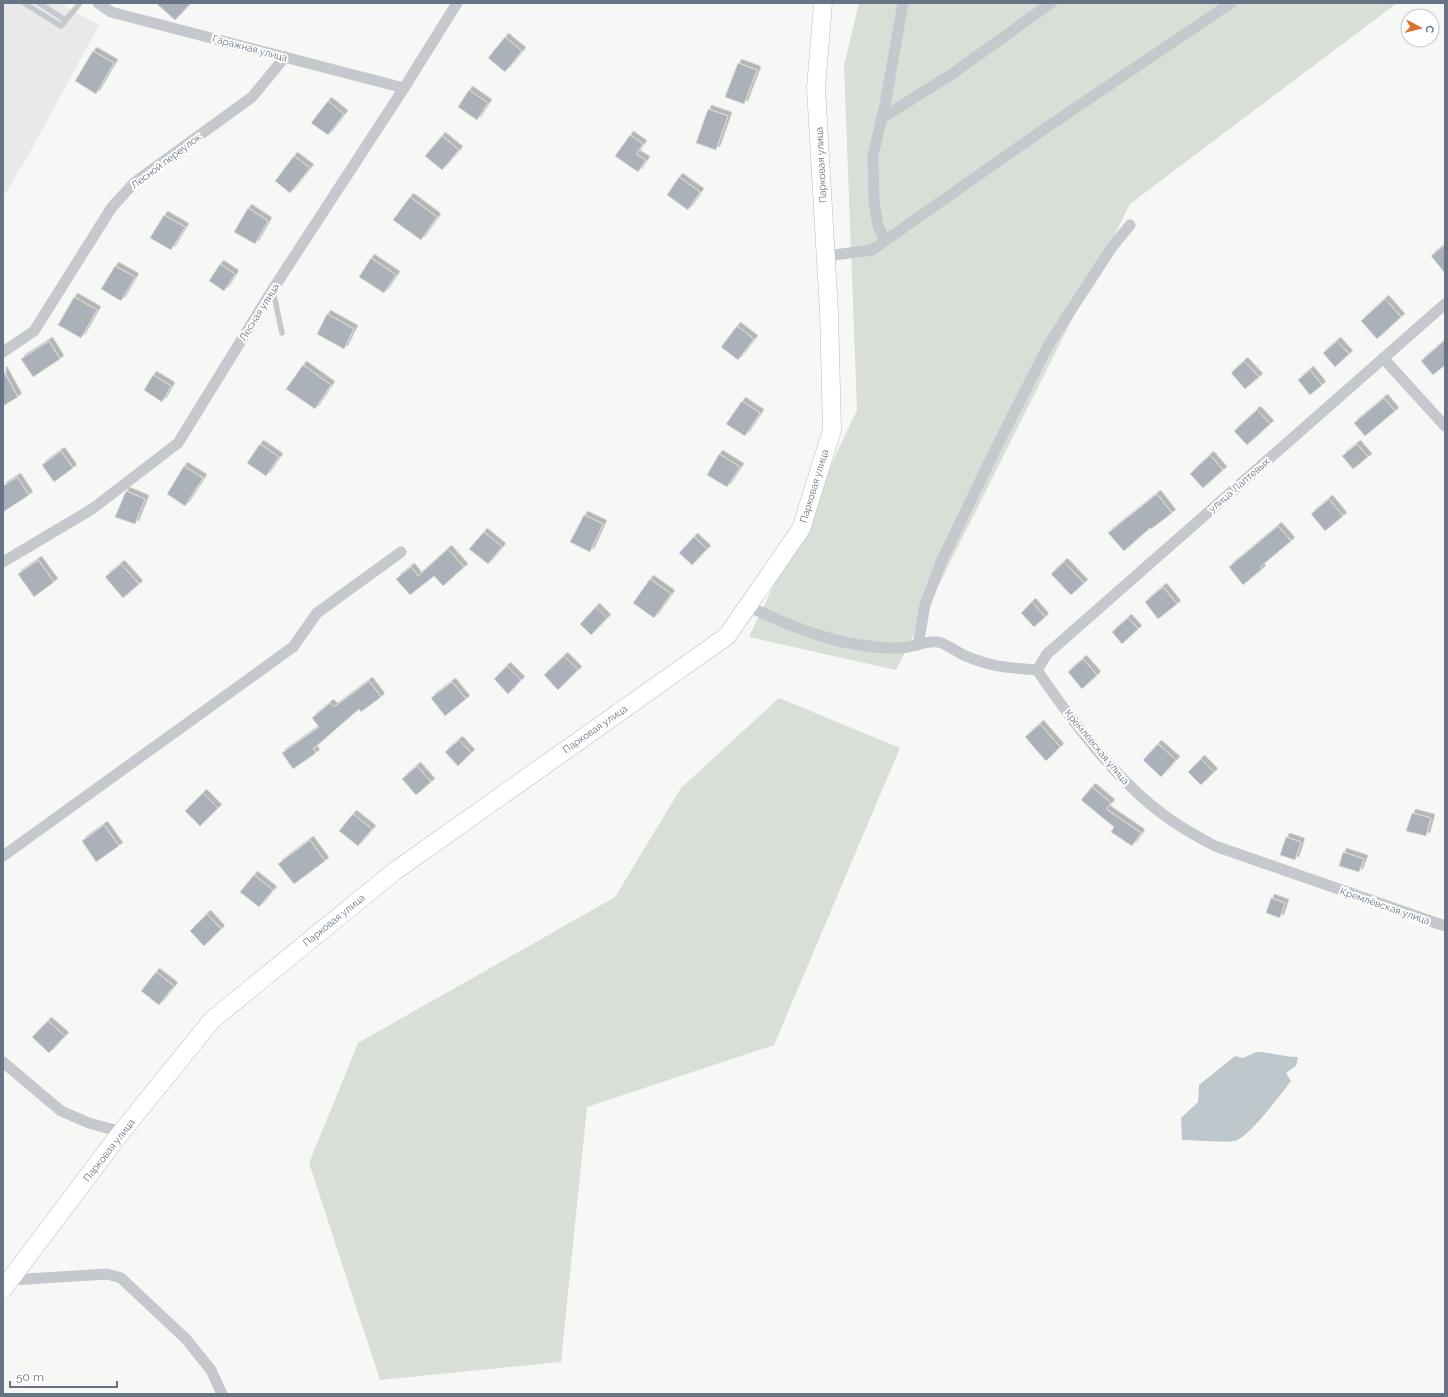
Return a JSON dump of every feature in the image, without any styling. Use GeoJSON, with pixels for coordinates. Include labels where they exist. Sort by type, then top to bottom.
{"type":"FeatureCollection","features":[{"type":"Feature","properties":{"kind":"main road","name":"Парковая улица"},"geometry":{"type":"LineString","coordinates":[[6,1285],[122,1132],[212,1020],[395,870],[727,636],[801,529],[832,430],[829,312],[816,88],[823,3]]}},
{"type":"Feature","properties":{"kind":"street","name":"Гаражная улица"},"geometry":{"type":"LineString","coordinates":[[98,3],[111,12],[404,88]]}},
{"type":"Feature","properties":{"kind":"street","name":"Лесная улица"},"geometry":{"type":"LineString","coordinates":[[3,562],[92,509],[178,443],[273,289],[404,88],[457,3]]}},
{"type":"Feature","properties":{"kind":"street"},"geometry":{"type":"LineString","coordinates":[[885,240],[878,226],[874,202],[873,155],[882,118],[903,3]]}},
{"type":"Feature","properties":{"kind":"street"},"geometry":{"type":"LineString","coordinates":[[882,118],[952,74],[1051,3]]}},
{"type":"Feature","properties":{"kind":"street"},"geometry":{"type":"LineString","coordinates":[[826,256],[872,250],[1044,129],[1231,3]]}},
{"type":"Feature","properties":{"kind":"street","name":"Лесной переулок"},"geometry":{"type":"LineString","coordinates":[[3,352],[34,332],[112,207],[136,182],[252,97],[285,57]]}},
{"type":"Feature","properties":{"kind":"street"},"geometry":{"type":"LineString","coordinates":[[918,645],[925,605],[942,560],[1003,434],[1049,344],[1112,246],[1130,225]]}},
{"type":"Feature","properties":{"kind":"street","name":"улица Лаптевых"},"geometry":{"type":"LineString","coordinates":[[1037,670],[1047,654],[1445,304]]}},
{"type":"Feature","properties":{"kind":"street"},"geometry":{"type":"LineString","coordinates":[[1383,358],[1445,426]]}},
{"type":"Feature","properties":{"kind":"street"},"geometry":{"type":"LineString","coordinates":[[3,856],[293,647],[317,613],[401,552]]}},
{"type":"Feature","properties":{"kind":"street"},"geometry":{"type":"LineString","coordinates":[[748,606],[820,637],[851,644],[897,649],[938,642],[966,656],[1000,668],[1037,670]]}},
{"type":"Feature","properties":{"kind":"street","name":"Кремлёвская улица"},"geometry":{"type":"LineString","coordinates":[[1037,670],[1054,696],[1112,767],[1142,797],[1166,817],[1189,833],[1222,848],[1445,926]]}},
{"type":"Feature","properties":{"kind":"street"},"geometry":{"type":"LineString","coordinates":[[3,1062],[61,1111],[89,1123],[122,1132]]}},
{"type":"Feature","properties":{"kind":"street"},"geometry":{"type":"LineString","coordinates":[[6,1285],[107,1274],[121,1278],[186,1339],[211,1370],[222,1394]]}},
{"type":"Feature","properties":{"kind":"lane"},"geometry":{"type":"LineString","coordinates":[[24,3],[61,26],[80,3]]}},
{"type":"Feature","properties":{"kind":"lane"},"geometry":{"type":"LineString","coordinates":[[39,3],[66,20]]}},
{"type":"Feature","properties":{"kind":"lane"},"geometry":{"type":"LineString","coordinates":[[273,289],[282,333]]}},
{"type":"Feature","properties":{"kind":"shaded area"},"geometry":{"type":"Polygon","coordinates":[[[3,3],[59,3],[99,25],[29,154],[3,197],[3,3]]]}},
{"type":"Feature","properties":{"kind":"shaded area"},"geometry":{"type":"Polygon","coordinates":[[[859,3],[1397,3],[1130,204],[896,670],[749,637],[857,410],[844,65],[859,3]]]}},
{"type":"Feature","properties":{"kind":"shaded area"},"geometry":{"type":"Polygon","coordinates":[[[779,698],[900,748],[774,1045],[587,1107],[561,1362],[380,1380],[309,1163],[358,1043],[615,897],[681,788],[779,698]]]}},
{"type":"Feature","properties":{"kind":"shaded area"},"geometry":{"type":"Polygon","coordinates":[[[1256,1052],[1298,1057],[1296,1066],[1286,1073],[1291,1081],[1265,1114],[1249,1131],[1235,1141],[1218,1142],[1182,1140],[1181,1118],[1198,1102],[1199,1085],[1235,1056],[1243,1058],[1256,1052]]]}},
{"type":"Feature","properties":{"kind":"building"},"geometry":{"type":"Polygon","coordinates":[[[156,3],[191,3],[175,20],[156,3]]]}},
{"type":"Feature","properties":{"kind":"building"},"geometry":{"type":"Polygon","coordinates":[[[505,37],[522,51],[505,72],[488,58],[505,37]]]}},
{"type":"Feature","properties":{"kind":"building"},"geometry":{"type":"Polygon","coordinates":[[[93,51],[114,63],[96,94],[75,81],[93,51]]]}},
{"type":"Feature","properties":{"kind":"building"},"geometry":{"type":"Polygon","coordinates":[[[738,63],[757,70],[744,104],[725,97],[738,63]]]}},
{"type":"Feature","properties":{"kind":"building"},"geometry":{"type":"Polygon","coordinates":[[[469,90],[488,103],[477,120],[458,107],[469,90]]]}},
{"type":"Feature","properties":{"kind":"building"},"geometry":{"type":"Polygon","coordinates":[[[328,101],[344,114],[328,135],[311,123],[328,101]]]}},
{"type":"Feature","properties":{"kind":"building"},"geometry":{"type":"Polygon","coordinates":[[[708,109],[728,116],[716,150],[696,143],[708,109]]]}},
{"type":"Feature","properties":{"kind":"building"},"geometry":{"type":"Polygon","coordinates":[[[630,135],[643,144],[636,154],[646,160],[638,172],[615,156],[630,135]]]}},
{"type":"Feature","properties":{"kind":"building"},"geometry":{"type":"Polygon","coordinates":[[[442,136],[459,150],[442,170],[425,156],[442,136]]]}},
{"type":"Feature","properties":{"kind":"building"},"geometry":{"type":"Polygon","coordinates":[[[294,156],[310,168],[290,193],[275,181],[294,156]]]}},
{"type":"Feature","properties":{"kind":"building"},"geometry":{"type":"Polygon","coordinates":[[[679,177],[700,192],[688,210],[667,195],[679,177]]]}},
{"type":"Feature","properties":{"kind":"building"},"geometry":{"type":"Polygon","coordinates":[[[410,197],[437,217],[421,240],[393,220],[410,197]]]}},
{"type":"Feature","properties":{"kind":"building"},"geometry":{"type":"Polygon","coordinates":[[[248,208],[268,221],[255,244],[234,232],[248,208]]]}},
{"type":"Feature","properties":{"kind":"building"},"geometry":{"type":"Polygon","coordinates":[[[164,215],[185,227],[171,250],[150,238],[164,215]]]}},
{"type":"Feature","properties":{"kind":"building"},"geometry":{"type":"Polygon","coordinates":[[[1445,245],[1445,273],[1431,256],[1445,245]]]}},
{"type":"Feature","properties":{"kind":"building"},"geometry":{"type":"Polygon","coordinates":[[[371,258],[396,275],[384,293],[359,277],[371,258]]]}},
{"type":"Feature","properties":{"kind":"building"},"geometry":{"type":"Polygon","coordinates":[[[220,264],[235,274],[224,291],[209,281],[220,264]]]}},
{"type":"Feature","properties":{"kind":"building"},"geometry":{"type":"Polygon","coordinates":[[[115,266],[135,277],[121,301],[101,289],[115,266]]]}},
{"type":"Feature","properties":{"kind":"building"},"geometry":{"type":"Polygon","coordinates":[[[74,297],[97,310],[81,338],[58,325],[74,297]]]}},
{"type":"Feature","properties":{"kind":"building"},"geometry":{"type":"Polygon","coordinates":[[[1385,299],[1401,317],[1377,339],[1361,321],[1385,299]]]}},
{"type":"Feature","properties":{"kind":"building"},"geometry":{"type":"Polygon","coordinates":[[[327,314],[354,329],[344,349],[317,334],[327,314]]]}},
{"type":"Feature","properties":{"kind":"building"},"geometry":{"type":"Polygon","coordinates":[[[737,326],[754,339],[738,360],[721,347],[737,326]]]}},
{"type":"Feature","properties":{"kind":"building"},"geometry":{"type":"Polygon","coordinates":[[[1445,340],[1445,365],[1433,375],[1421,361],[1445,340]]]}},
{"type":"Feature","properties":{"kind":"building"},"geometry":{"type":"Polygon","coordinates":[[[49,341],[60,359],[33,377],[21,359],[49,341]]]}},
{"type":"Feature","properties":{"kind":"building"},"geometry":{"type":"Polygon","coordinates":[[[1337,341],[1349,354],[1335,367],[1323,353],[1337,341]]]}},
{"type":"Feature","properties":{"kind":"building"},"geometry":{"type":"Polygon","coordinates":[[[1244,361],[1259,377],[1245,389],[1231,373],[1244,361]]]}},
{"type":"Feature","properties":{"kind":"building"},"geometry":{"type":"Polygon","coordinates":[[[303,365],[331,385],[315,409],[286,389],[303,365]]]}},
{"type":"Feature","properties":{"kind":"building"},"geometry":{"type":"Polygon","coordinates":[[[3,370],[18,397],[3,406],[3,370]]]}},
{"type":"Feature","properties":{"kind":"building"},"geometry":{"type":"Polygon","coordinates":[[[1310,370],[1322,385],[1310,395],[1298,380],[1310,370]]]}},
{"type":"Feature","properties":{"kind":"building"},"geometry":{"type":"Polygon","coordinates":[[[153,375],[171,386],[162,402],[144,390],[153,375]]]}},
{"type":"Feature","properties":{"kind":"building"},"geometry":{"type":"Polygon","coordinates":[[[1384,398],[1395,411],[1365,436],[1354,423],[1384,398]]]}},
{"type":"Feature","properties":{"kind":"building"},"geometry":{"type":"Polygon","coordinates":[[[742,401],[760,413],[745,436],[726,424],[742,401]]]}},
{"type":"Feature","properties":{"kind":"building"},"geometry":{"type":"Polygon","coordinates":[[[1257,410],[1270,424],[1247,445],[1234,431],[1257,410]]]}},
{"type":"Feature","properties":{"kind":"building"},"geometry":{"type":"Polygon","coordinates":[[[260,444],[279,457],[266,476],[247,463],[260,444]]]}},
{"type":"Feature","properties":{"kind":"building"},"geometry":{"type":"Polygon","coordinates":[[[1357,444],[1368,457],[1353,469],[1342,456],[1357,444]]]}},
{"type":"Feature","properties":{"kind":"building"},"geometry":{"type":"Polygon","coordinates":[[[61,451],[73,468],[54,482],[42,465],[61,451]]]}},
{"type":"Feature","properties":{"kind":"building"},"geometry":{"type":"Polygon","coordinates":[[[719,454],[740,467],[727,487],[707,475],[719,454]]]}},
{"type":"Feature","properties":{"kind":"building"},"geometry":{"type":"Polygon","coordinates":[[[1210,455],[1223,470],[1203,488],[1190,474],[1210,455]]]}},
{"type":"Feature","properties":{"kind":"building"},"geometry":{"type":"Polygon","coordinates":[[[184,466],[203,478],[185,506],[167,494],[184,466]]]}},
{"type":"Feature","properties":{"kind":"building"},"geometry":{"type":"Polygon","coordinates":[[[17,477],[29,495],[3,512],[3,486],[17,477]]]}},
{"type":"Feature","properties":{"kind":"building"},"geometry":{"type":"Polygon","coordinates":[[[126,491],[145,499],[135,524],[115,517],[126,491]]]}},
{"type":"Feature","properties":{"kind":"building"},"geometry":{"type":"Polygon","coordinates":[[[1157,494],[1172,513],[1151,529],[1150,528],[1124,551],[1108,533],[1157,494]]]}},
{"type":"Feature","properties":{"kind":"building"},"geometry":{"type":"Polygon","coordinates":[[[1329,499],[1343,516],[1325,531],[1311,514],[1329,499]]]}},
{"type":"Feature","properties":{"kind":"building"},"geometry":{"type":"Polygon","coordinates":[[[584,515],[603,524],[590,552],[570,542],[584,515]]]}},
{"type":"Feature","properties":{"kind":"building"},"geometry":{"type":"Polygon","coordinates":[[[1278,526],[1291,541],[1260,567],[1262,569],[1243,585],[1229,567],[1278,526]]]}},
{"type":"Feature","properties":{"kind":"building"},"geometry":{"type":"Polygon","coordinates":[[[484,532],[502,547],[488,564],[469,549],[484,532]]]}},
{"type":"Feature","properties":{"kind":"building"},"geometry":{"type":"Polygon","coordinates":[[[694,537],[707,549],[692,565],[679,553],[694,537]]]}},
{"type":"Feature","properties":{"kind":"building"},"geometry":{"type":"Polygon","coordinates":[[[448,549],[464,567],[443,586],[434,576],[410,595],[396,579],[411,567],[418,576],[448,549]]]}},
{"type":"Feature","properties":{"kind":"building"},"geometry":{"type":"Polygon","coordinates":[[[38,560],[54,582],[34,597],[18,574],[38,560]]]}},
{"type":"Feature","properties":{"kind":"building"},"geometry":{"type":"Polygon","coordinates":[[[1064,562],[1084,583],[1071,595],[1051,574],[1064,562]]]}},
{"type":"Feature","properties":{"kind":"building"},"geometry":{"type":"Polygon","coordinates":[[[121,564],[139,584],[123,598],[105,577],[121,564]]]}},
{"type":"Feature","properties":{"kind":"building"},"geometry":{"type":"Polygon","coordinates":[[[650,579],[671,594],[654,618],[633,603],[650,579]]]}},
{"type":"Feature","properties":{"kind":"building"},"geometry":{"type":"Polygon","coordinates":[[[1163,587],[1177,604],[1158,619],[1145,602],[1163,587]]]}},
{"type":"Feature","properties":{"kind":"building"},"geometry":{"type":"Polygon","coordinates":[[[1032,602],[1045,617],[1034,627],[1021,613],[1032,602]]]}},
{"type":"Feature","properties":{"kind":"building"},"geometry":{"type":"Polygon","coordinates":[[[596,607],[607,618],[591,635],[580,624],[596,607]]]}},
{"type":"Feature","properties":{"kind":"building"},"geometry":{"type":"Polygon","coordinates":[[[1128,618],[1138,629],[1122,644],[1112,632],[1128,618]]]}},
{"type":"Feature","properties":{"kind":"building"},"geometry":{"type":"Polygon","coordinates":[[[564,656],[578,670],[558,690],[544,675],[564,656]]]}},
{"type":"Feature","properties":{"kind":"building"},"geometry":{"type":"Polygon","coordinates":[[[1083,659],[1097,675],[1082,689],[1068,672],[1083,659]]]}},
{"type":"Feature","properties":{"kind":"building"},"geometry":{"type":"Polygon","coordinates":[[[507,666],[521,680],[508,694],[494,679],[507,666]]]}},
{"type":"Feature","properties":{"kind":"building"},"geometry":{"type":"Polygon","coordinates":[[[369,681],[381,697],[361,712],[359,709],[313,749],[316,753],[293,769],[282,753],[319,727],[312,718],[330,703],[334,707],[369,681]]]}},
{"type":"Feature","properties":{"kind":"building"},"geometry":{"type":"Polygon","coordinates":[[[452,682],[466,699],[445,716],[431,698],[452,682]]]}},
{"type":"Feature","properties":{"kind":"building"},"geometry":{"type":"Polygon","coordinates":[[[1040,724],[1060,747],[1046,761],[1025,737],[1040,724]]]}},
{"type":"Feature","properties":{"kind":"building"},"geometry":{"type":"Polygon","coordinates":[[[459,740],[471,753],[458,766],[445,752],[459,740]]]}},
{"type":"Feature","properties":{"kind":"building"},"geometry":{"type":"Polygon","coordinates":[[[1158,744],[1176,760],[1161,777],[1143,760],[1158,744]]]}},
{"type":"Feature","properties":{"kind":"building"},"geometry":{"type":"Polygon","coordinates":[[[1201,759],[1214,772],[1201,785],[1188,772],[1201,759]]]}},
{"type":"Feature","properties":{"kind":"building"},"geometry":{"type":"Polygon","coordinates":[[[417,766],[431,782],[416,795],[402,779],[417,766]]]}},
{"type":"Feature","properties":{"kind":"building"},"geometry":{"type":"Polygon","coordinates":[[[1092,787],[1111,803],[1106,809],[1141,833],[1132,846],[1111,832],[1114,827],[1081,800],[1092,787]]]}},
{"type":"Feature","properties":{"kind":"building"},"geometry":{"type":"Polygon","coordinates":[[[203,793],[218,808],[200,826],[185,811],[203,793]]]}},
{"type":"Feature","properties":{"kind":"building"},"geometry":{"type":"Polygon","coordinates":[[[1412,813],[1431,818],[1426,836],[1406,831],[1412,813]]]}},
{"type":"Feature","properties":{"kind":"building"},"geometry":{"type":"Polygon","coordinates":[[[353,814],[372,829],[358,846],[339,831],[353,814]]]}},
{"type":"Feature","properties":{"kind":"building"},"geometry":{"type":"Polygon","coordinates":[[[104,825],[119,846],[96,862],[82,841],[104,825]]]}},
{"type":"Feature","properties":{"kind":"building"},"geometry":{"type":"Polygon","coordinates":[[[1286,837],[1301,842],[1295,860],[1280,855],[1286,837]]]}},
{"type":"Feature","properties":{"kind":"building"},"geometry":{"type":"Polygon","coordinates":[[[310,840],[325,861],[294,884],[278,864],[310,840]]]}},
{"type":"Feature","properties":{"kind":"building"},"geometry":{"type":"Polygon","coordinates":[[[1343,852],[1364,859],[1359,872],[1339,866],[1343,852]]]}},
{"type":"Feature","properties":{"kind":"building"},"geometry":{"type":"Polygon","coordinates":[[[254,875],[273,890],[259,907],[240,892],[254,875]]]}},
{"type":"Feature","properties":{"kind":"building"},"geometry":{"type":"Polygon","coordinates":[[[1271,898],[1285,903],[1280,918],[1266,913],[1271,898]]]}},
{"type":"Feature","properties":{"kind":"building"},"geometry":{"type":"Polygon","coordinates":[[[207,914],[221,929],[204,946],[190,931],[207,914]]]}},
{"type":"Feature","properties":{"kind":"building"},"geometry":{"type":"Polygon","coordinates":[[[156,972],[174,986],[159,1005],[141,991],[156,972]]]}},
{"type":"Feature","properties":{"kind":"building"},"geometry":{"type":"Polygon","coordinates":[[[48,1021],[65,1036],[49,1053],[32,1037],[48,1021]]]}}]}
